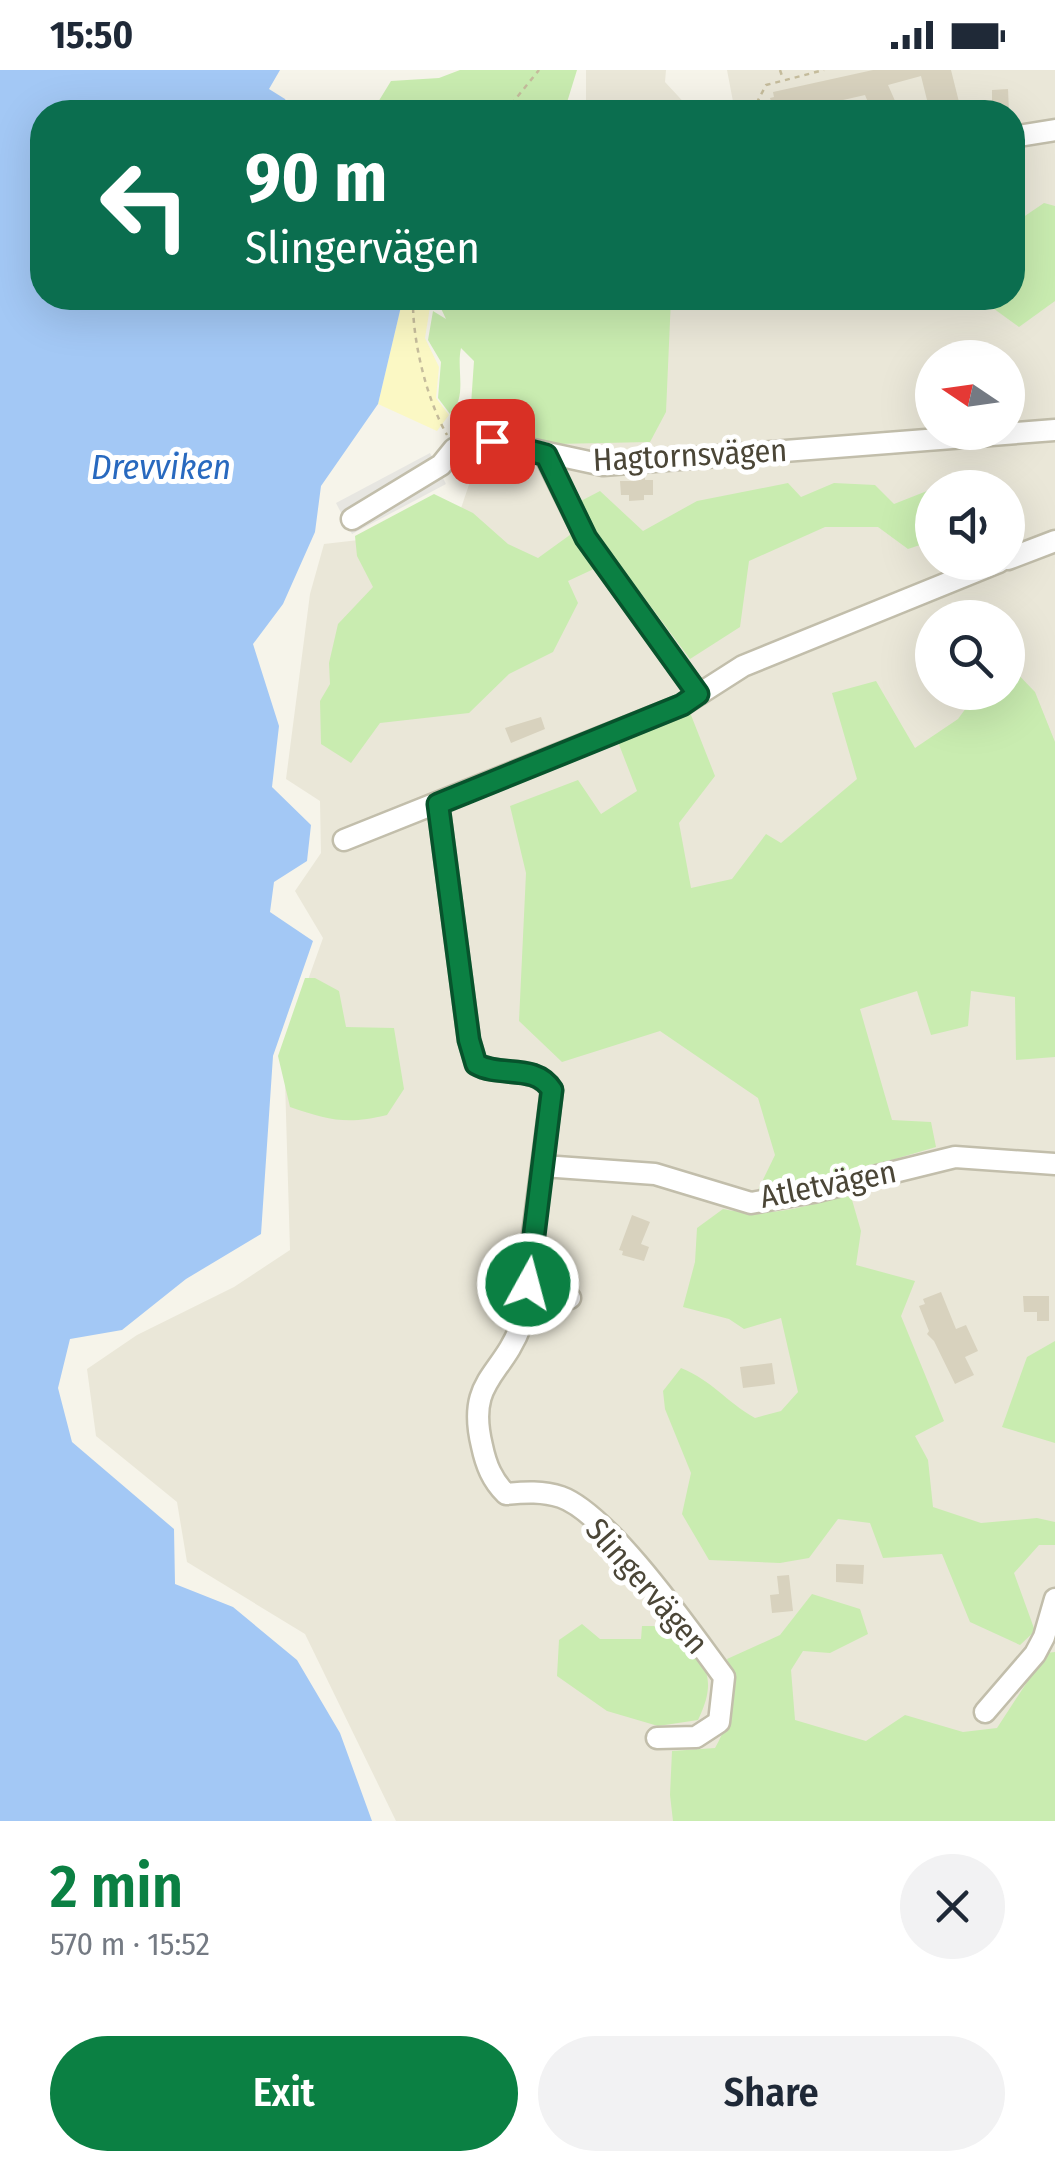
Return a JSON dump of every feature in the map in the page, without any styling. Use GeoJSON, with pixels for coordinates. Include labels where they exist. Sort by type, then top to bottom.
{"type":"FeatureCollection","features":[{"type":"Feature","properties":{"kind":"street"},"geometry":{"type":"LineString","coordinates":[[1025,135],[1055,130]]}},
{"type":"Feature","properties":{"kind":"street","name":"Hagtornsvägen"},"geometry":{"type":"LineString","coordinates":[[454,449],[469,441],[492,441],[603,465],[1055,430]]}},
{"type":"Feature","properties":{"kind":"street"},"geometry":{"type":"LineString","coordinates":[[352,519],[441,465],[454,449]]}},
{"type":"Feature","properties":{"kind":"street"},"geometry":{"type":"LineString","coordinates":[[546,455],[586,538],[698,694]]}},
{"type":"Feature","properties":{"kind":"street"},"geometry":{"type":"LineString","coordinates":[[1025,552],[1055,541]]}},
{"type":"Feature","properties":{"kind":"street"},"geometry":{"type":"LineString","coordinates":[[344,840],[682,705],[743,666],[781,648],[953,580]]}},
{"type":"Feature","properties":{"kind":"street","name":"Slingervägen"},"geometry":{"type":"LineString","coordinates":[[438,804],[469,1040],[476,1064],[500,1072],[534,1074],[546,1080],[552,1090],[528,1284],[516,1340],[480,1394],[478,1431],[484,1457],[490,1473],[506,1494],[539,1492],[562,1498],[591,1518],[628,1554],[724,1677],[719,1722],[696,1737],[657,1738]]}},
{"type":"Feature","properties":{"kind":"street","name":"Atletvägen"},"geometry":{"type":"LineString","coordinates":[[543,1166],[655,1174],[751,1203],[812,1192],[954,1156],[1055,1164]]}},
{"type":"Feature","properties":{"kind":"street"},"geometry":{"type":"LineString","coordinates":[[528,1284],[570,1298]]}},
{"type":"Feature","properties":{"kind":"street"},"geometry":{"type":"LineString","coordinates":[[985,1712],[1035,1654],[1055,1599]]}},
{"type":"Feature","properties":{"kind":"path"},"geometry":{"type":"LineString","coordinates":[[515,100],[539,70]]}},
{"type":"Feature","properties":{"kind":"path"},"geometry":{"type":"LineString","coordinates":[[780,70],[784,81]]}},
{"type":"Feature","properties":{"kind":"path"},"geometry":{"type":"LineString","coordinates":[[758,100],[766,86],[824,70]]}},
{"type":"Feature","properties":{"kind":"path"},"geometry":{"type":"LineString","coordinates":[[413,310],[412,329],[437,416],[454,449]]}},
{"type":"Feature","properties":{"kind":"shaded area"},"geometry":{"type":"Polygon","coordinates":[[[586,70],[666,70],[665,82],[682,100],[586,100],[586,70]]]}},
{"type":"Feature","properties":{"kind":"shaded area"},"geometry":{"type":"Polygon","coordinates":[[[727,70],[1055,70],[1055,1821],[396,1821],[305,1634],[187,1562],[177,1502],[96,1436],[87,1369],[137,1335],[234,1287],[290,1250],[284,1047],[323,938],[295,891],[321,853],[320,801],[286,779],[310,594],[324,544],[454,529],[528,310],[1025,310],[1025,100],[733,100],[727,70]]]}},
{"type":"Feature","properties":{"kind":"shaded area"},"geometry":{"type":"Polygon","coordinates":[[[430,453],[446,484],[352,534],[336,503],[430,453]]]}},
{"type":"Feature","properties":{"kind":"green space"},"geometry":{"type":"Polygon","coordinates":[[[460,70],[577,70],[568,100],[379,100],[391,81],[439,78],[460,70]]]}},
{"type":"Feature","properties":{"kind":"green space"},"geometry":{"type":"Polygon","coordinates":[[[1044,203],[1055,206],[1055,301],[1019,327],[996,310],[1025,310],[1025,216],[1044,203]]]}},
{"type":"Feature","properties":{"kind":"green space"},"geometry":{"type":"Polygon","coordinates":[[[442,310],[670,310],[666,412],[650,442],[555,444],[470,419],[474,361],[461,348],[459,400],[450,414],[438,398],[441,362],[428,340],[433,311],[446,319],[442,310]]]}},
{"type":"Feature","properties":{"kind":"green space"},"geometry":{"type":"Polygon","coordinates":[[[788,483],[801,497],[834,483],[875,485],[894,504],[915,496],[915,547],[908,549],[878,527],[825,527],[749,561],[740,627],[690,659],[599,537],[579,502],[600,491],[643,531],[697,501],[788,483]]]}},
{"type":"Feature","properties":{"kind":"green space"},"geometry":{"type":"Polygon","coordinates":[[[434,494],[473,513],[508,544],[538,558],[574,532],[598,567],[568,581],[578,603],[553,652],[509,674],[469,713],[380,723],[351,763],[321,744],[320,701],[330,684],[329,663],[338,624],[373,587],[357,556],[355,536],[434,494]]]}},
{"type":"Feature","properties":{"kind":"green space"},"geometry":{"type":"Polygon","coordinates":[[[876,681],[915,748],[958,719],[965,710],[1025,710],[1025,682],[1035,692],[1055,742],[1055,1057],[1016,1060],[1015,997],[971,991],[968,1026],[931,1035],[917,991],[860,1009],[892,1120],[931,1122],[936,1147],[803,1186],[758,1190],[775,1155],[758,1098],[660,1031],[562,1062],[519,1021],[526,873],[510,806],[578,780],[601,814],[637,791],[618,742],[689,710],[715,776],[679,823],[691,888],[732,879],[766,834],[781,843],[857,779],[832,693],[876,681]]]}},
{"type":"Feature","properties":{"kind":"green space"},"geometry":{"type":"Polygon","coordinates":[[[305,978],[315,978],[339,991],[346,1027],[394,1028],[404,1089],[387,1115],[338,1120],[290,1107],[278,1056],[305,978]]]}},
{"type":"Feature","properties":{"kind":"green space"},"geometry":{"type":"Polygon","coordinates":[[[850,1193],[861,1231],[856,1265],[915,1281],[901,1316],[944,1421],[915,1436],[928,1460],[933,1507],[981,1523],[1037,1518],[1055,1522],[1055,1545],[1039,1545],[1014,1573],[1035,1631],[1020,1645],[970,1622],[942,1554],[883,1558],[870,1523],[838,1519],[809,1558],[780,1563],[709,1560],[682,1514],[691,1473],[665,1409],[663,1391],[681,1368],[755,1418],[781,1411],[798,1392],[781,1318],[744,1329],[729,1319],[683,1307],[695,1262],[697,1228],[723,1209],[772,1212],[850,1193]]]}},
{"type":"Feature","properties":{"kind":"green space"},"geometry":{"type":"Polygon","coordinates":[[[1055,1341],[1055,1443],[1002,1427],[1027,1357],[1055,1341]]]}},
{"type":"Feature","properties":{"kind":"green space"},"geometry":{"type":"Polygon","coordinates":[[[812,1594],[860,1609],[868,1634],[830,1653],[803,1651],[791,1670],[795,1720],[866,1741],[905,1715],[963,1732],[997,1728],[1046,1653],[1055,1652],[1055,1821],[673,1821],[672,1751],[715,1748],[731,1705],[727,1659],[780,1635],[812,1594]]]}},
{"type":"Feature","properties":{"kind":"green space"},"geometry":{"type":"Polygon","coordinates":[[[582,1624],[600,1639],[641,1639],[642,1626],[675,1626],[694,1649],[708,1680],[698,1720],[658,1726],[607,1711],[557,1676],[559,1640],[582,1624]]]}},
{"type":"Feature","properties":{"kind":"sand"},"geometry":{"type":"Polygon","coordinates":[[[400,310],[430,310],[425,338],[439,367],[436,398],[449,415],[437,431],[378,404],[400,310]]]}},
{"type":"Feature","properties":{"kind":"water","name":"Drevviken"},"geometry":{"type":"Polygon","coordinates":[[[0,70],[280,70],[269,89],[286,100],[30,100],[30,310],[400,310],[378,404],[321,486],[315,532],[283,604],[253,644],[279,726],[272,787],[311,825],[307,861],[274,882],[270,912],[313,941],[273,1056],[261,1234],[186,1279],[122,1330],[70,1339],[58,1388],[72,1442],[174,1529],[175,1584],[233,1607],[297,1660],[340,1733],[372,1821],[0,1821],[0,70]]]}},
{"type":"Feature","properties":{"kind":"building"},"geometry":{"type":"Polygon","coordinates":[[[873,70],[951,70],[958,100],[927,100],[921,76],[888,85],[895,100],[867,100],[865,95],[843,100],[771,100],[773,92],[873,70]]]}},
{"type":"Feature","properties":{"kind":"building"},"geometry":{"type":"Polygon","coordinates":[[[1008,89],[1008,100],[992,100],[992,90],[1008,89]]]}},
{"type":"Feature","properties":{"kind":"building"},"geometry":{"type":"Polygon","coordinates":[[[634,476],[653,480],[653,495],[629,501],[629,495],[621,495],[620,481],[634,481],[634,476]]]}},
{"type":"Feature","properties":{"kind":"building"},"geometry":{"type":"Polygon","coordinates":[[[541,717],[545,729],[511,743],[505,728],[541,717]]]}},
{"type":"Feature","properties":{"kind":"building"},"geometry":{"type":"Polygon","coordinates":[[[632,1215],[650,1222],[641,1244],[649,1247],[644,1261],[622,1255],[619,1250],[632,1215]]]}},
{"type":"Feature","properties":{"kind":"building"},"geometry":{"type":"Polygon","coordinates":[[[941,1292],[956,1329],[966,1325],[978,1351],[965,1357],[974,1375],[955,1384],[927,1334],[919,1306],[925,1304],[923,1299],[941,1292]]]}},
{"type":"Feature","properties":{"kind":"building"},"geometry":{"type":"Polygon","coordinates":[[[1023,1296],[1049,1296],[1049,1321],[1037,1321],[1037,1312],[1024,1312],[1023,1296]]]}},
{"type":"Feature","properties":{"kind":"building"},"geometry":{"type":"Polygon","coordinates":[[[772,1363],[775,1384],[743,1388],[740,1367],[772,1363]]]}},
{"type":"Feature","properties":{"kind":"building"},"geometry":{"type":"Polygon","coordinates":[[[836,1564],[864,1565],[863,1584],[836,1582],[836,1564]]]}},
{"type":"Feature","properties":{"kind":"building"},"geometry":{"type":"Polygon","coordinates":[[[789,1575],[793,1611],[772,1613],[770,1595],[779,1594],[777,1576],[789,1575]]]}},
{"type":"Feature","properties":{"kind":"route"},"geometry":{"type":"LineString","coordinates":[[492,441],[546,455],[586,538],[698,694],[682,705],[438,804],[469,1040],[476,1064],[500,1072],[534,1074],[546,1080],[552,1090],[528,1284]]}}]}
